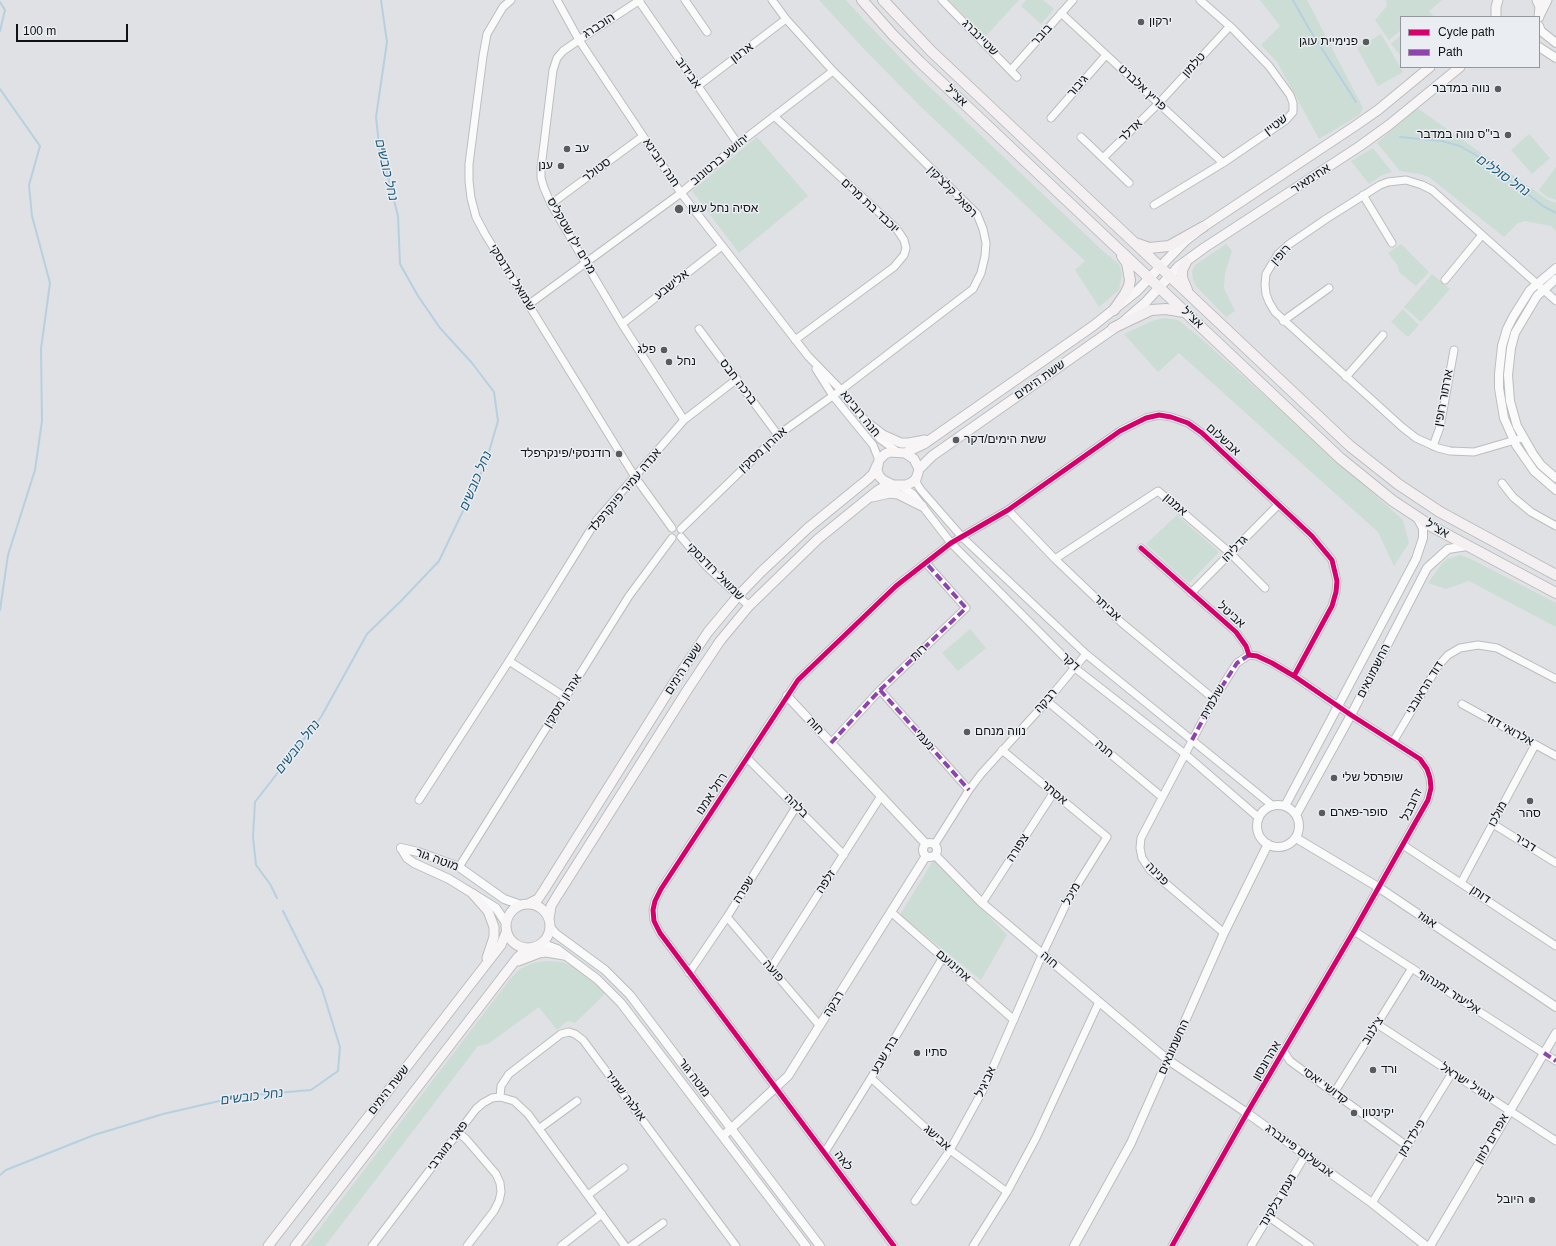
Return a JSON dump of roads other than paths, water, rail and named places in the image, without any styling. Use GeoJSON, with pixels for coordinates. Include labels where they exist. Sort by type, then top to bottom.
{"type":"FeatureCollection","features":[{"type":"Feature","properties":{"kind":"main road","name":"אצ\"ל"},"geometry":{"type":"LineString","coordinates":[[862,0],[893,35],[920,62],[1340,458],[1387,496],[1417,516],[1467,546],[1556,593]]}},
{"type":"Feature","properties":{"kind":"main road","name":"אצ\"ל"},"geometry":{"type":"LineString","coordinates":[[883,0],[931,51],[1350,446],[1398,484],[1440,512],[1556,575]]}},
{"type":"Feature","properties":{"kind":"main road"},"geometry":{"type":"LineString","coordinates":[[1537,0],[1540,7],[1539,16]]}},
{"type":"Feature","properties":{"kind":"main road"},"geometry":{"type":"LineString","coordinates":[[1539,16],[1547,0]]}},
{"type":"Feature","properties":{"kind":"main road"},"geometry":{"type":"LineString","coordinates":[[1491,16],[1497,8]]}},
{"type":"Feature","properties":{"kind":"main road","name":"אחימאיר"},"geometry":{"type":"LineString","coordinates":[[1150,279],[1160,266],[1185,241],[1202,227],[1378,110],[1429,68]]}},
{"type":"Feature","properties":{"kind":"main road","name":"אחימאיר"},"geometry":{"type":"LineString","coordinates":[[1159,287],[1169,275],[1186,262],[1374,136],[1459,68]]}},
{"type":"Feature","properties":{"kind":"main road"},"geometry":{"type":"LineString","coordinates":[[1135,243],[1149,248],[1169,246],[1202,227]]}},
{"type":"Feature","properties":{"kind":"main road"},"geometry":{"type":"LineString","coordinates":[[1114,310],[1125,294],[1130,280],[1127,263],[1118,249]]}},
{"type":"Feature","properties":{"kind":"main road"},"geometry":{"type":"LineString","coordinates":[[1186,262],[1182,270],[1182,278],[1184,286],[1192,296]]}},
{"type":"Feature","properties":{"kind":"main road","name":"ששת הימים"},"geometry":{"type":"LineString","coordinates":[[902,452],[924,444],[1114,310],[1137,292],[1150,279]]}},
{"type":"Feature","properties":{"kind":"main road","name":"ששת הימים"},"geometry":{"type":"LineString","coordinates":[[917,473],[932,456],[1136,311],[1159,287]]}},
{"type":"Feature","properties":{"kind":"main road"},"geometry":{"type":"LineString","coordinates":[[1113,328],[1151,310],[1166,309],[1186,313]]}},
{"type":"Feature","properties":{"kind":"main road"},"geometry":{"type":"LineString","coordinates":[[866,422],[884,435],[901,443],[924,440],[940,432]]}},
{"type":"Feature","properties":{"kind":"main road"},"geometry":{"type":"LineString","coordinates":[[890,452],[902,452],[914,459],[917,473],[911,483],[897,485],[883,480],[879,476],[878,462],[884,454],[890,452]]}},
{"type":"Feature","properties":{"kind":"main road","name":"ששת הימים"},"geometry":{"type":"LineString","coordinates":[[525,904],[538,899],[699,645],[738,596],[808,528],[868,479],[878,462]]}},
{"type":"Feature","properties":{"kind":"main road","name":"ששת הימים"},"geometry":{"type":"LineString","coordinates":[[549,923],[551,906],[557,896],[720,641],[749,606],[818,539],[885,486],[897,485]]}},
{"type":"Feature","properties":{"kind":"main road"},"geometry":{"type":"LineString","coordinates":[[867,499],[890,493],[908,498],[922,506]]}},
{"type":"Feature","properties":{"kind":"main road"},"geometry":{"type":"LineString","coordinates":[[473,894],[488,911],[494,926],[494,937],[485,966]]}},
{"type":"Feature","properties":{"kind":"main road"},"geometry":{"type":"LineString","coordinates":[[525,904],[535,905],[541,908],[546,913],[549,923],[548,934],[545,941],[539,946],[528,949],[521,948],[515,944],[506,933],[506,923],[511,912],[525,904]]}},
{"type":"Feature","properties":{"kind":"main road","name":"ששת הימים"},"geometry":{"type":"LineString","coordinates":[[268,1246],[501,945],[506,933]]}},
{"type":"Feature","properties":{"kind":"main road","name":"ששת הימים"},"geometry":{"type":"LineString","coordinates":[[295,1246],[518,957],[528,949]]}},
{"type":"Feature","properties":{"kind":"main road"},"geometry":{"type":"LineString","coordinates":[[512,965],[522,959],[539,953],[546,952],[564,955]]}},
{"type":"Feature","properties":{"kind":"street","name":"שמואל רודנסקי"},"geometry":{"type":"LineString","coordinates":[[511,0],[503,7],[487,34],[483,56],[469,164],[471,198],[476,217],[528,305],[635,477],[672,528]]}},
{"type":"Feature","properties":{"kind":"street","name":"חנה רובינא"},"geometry":{"type":"LineString","coordinates":[[557,0],[579,40],[681,193],[808,356],[841,390],[880,439],[887,445],[902,452]]}},
{"type":"Feature","properties":{"kind":"street","name":"הוכברג"},"geometry":{"type":"LineString","coordinates":[[579,40],[639,0]]}},
{"type":"Feature","properties":{"kind":"street","name":"אבידוב"},"geometry":{"type":"LineString","coordinates":[[639,0],[738,144]]}},
{"type":"Feature","properties":{"kind":"street"},"geometry":{"type":"LineString","coordinates":[[685,0],[707,32]]}},
{"type":"Feature","properties":{"kind":"street","name":"רפאל קלצ'קין"},"geometry":{"type":"LineString","coordinates":[[772,0],[786,19],[833,71],[977,214],[983,228],[986,243],[981,273],[973,289],[833,396]]}},
{"type":"Feature","properties":{"kind":"street","name":"שטיינברג"},"geometry":{"type":"LineString","coordinates":[[942,0],[1011,70],[1017,78]]}},
{"type":"Feature","properties":{"kind":"street","name":"בובר"},"geometry":{"type":"LineString","coordinates":[[1011,70],[1073,0]]}},
{"type":"Feature","properties":{"kind":"street","name":"שטיין"},"geometry":{"type":"LineString","coordinates":[[1154,205],[1286,120],[1293,112],[1290,95],[1269,66],[1230,26],[1200,0]]}},
{"type":"Feature","properties":{"kind":"street","name":"פריץ אלברט"},"geometry":{"type":"LineString","coordinates":[[1061,13],[1222,162]]}},
{"type":"Feature","properties":{"kind":"street","name":"ארנון"},"geometry":{"type":"LineString","coordinates":[[698,86],[786,19]]}},
{"type":"Feature","properties":{"kind":"street","name":"טלמון"},"geometry":{"type":"LineString","coordinates":[[1159,103],[1230,26]]}},
{"type":"Feature","properties":{"kind":"street"},"geometry":{"type":"LineString","coordinates":[[1540,28],[1556,43]]}},
{"type":"Feature","properties":{"kind":"street","name":"מרים ילן שטקליס"},"geometry":{"type":"LineString","coordinates":[[579,40],[563,51],[557,58],[553,70],[541,178],[552,204],[622,324],[684,420]]}},
{"type":"Feature","properties":{"kind":"street"},"geometry":{"type":"LineString","coordinates":[[1540,48],[1555,58]]}},
{"type":"Feature","properties":{"kind":"street"},"geometry":{"type":"LineString","coordinates":[[1540,50],[1555,58]]}},
{"type":"Feature","properties":{"kind":"street","name":"גיבור"},"geometry":{"type":"LineString","coordinates":[[1051,118],[1106,55]]}},
{"type":"Feature","properties":{"kind":"street","name":"יהושע ברטונוב"},"geometry":{"type":"LineString","coordinates":[[528,305],[681,193],[738,144],[833,71]]}},
{"type":"Feature","properties":{"kind":"street","name":"אדלר"},"geometry":{"type":"LineString","coordinates":[[1103,158],[1159,103]]}},
{"type":"Feature","properties":{"kind":"street","name":"יוכבד בת מרים"},"geometry":{"type":"LineString","coordinates":[[774,116],[896,228],[904,240],[906,248],[904,255],[894,267],[795,340]]}},
{"type":"Feature","properties":{"kind":"street","name":"סטולר"},"geometry":{"type":"LineString","coordinates":[[552,204],[643,136]]}},
{"type":"Feature","properties":{"kind":"street"},"geometry":{"type":"LineString","coordinates":[[1082,137],[1129,182]]}},
{"type":"Feature","properties":{"kind":"street","name":"רופין"},"geometry":{"type":"LineString","coordinates":[[1522,438],[1474,452],[1450,451],[1433,446],[1416,438],[1283,321],[1272,307],[1266,294],[1266,274],[1278,254],[1288,245],[1362,195],[1388,182],[1406,180],[1413,181],[1432,190],[1556,301]]}},
{"type":"Feature","properties":{"kind":"street"},"geometry":{"type":"LineString","coordinates":[[1362,195],[1392,244]]}},
{"type":"Feature","properties":{"kind":"street"},"geometry":{"type":"LineString","coordinates":[[1445,280],[1482,234]]}},
{"type":"Feature","properties":{"kind":"street","name":"אלישבע"},"geometry":{"type":"LineString","coordinates":[[622,324],[722,246]]}},
{"type":"Feature","properties":{"kind":"street"},"geometry":{"type":"LineString","coordinates":[[1556,268],[1536,284],[1522,303],[1507,329],[1500,360],[1499,388],[1506,424],[1514,441],[1534,471],[1556,490]]}},
{"type":"Feature","properties":{"kind":"street"},"geometry":{"type":"LineString","coordinates":[[1556,279],[1543,290],[1529,308],[1515,333],[1509,361],[1508,388],[1510,401],[1522,438],[1541,465],[1556,478]]}},
{"type":"Feature","properties":{"kind":"street"},"geometry":{"type":"LineString","coordinates":[[1283,321],[1329,288]]}},
{"type":"Feature","properties":{"kind":"street","name":"ברכה חבס"},"geometry":{"type":"LineString","coordinates":[[699,329],[778,434]]}},
{"type":"Feature","properties":{"kind":"street"},"geometry":{"type":"LineString","coordinates":[[1346,377],[1383,335]]}},
{"type":"Feature","properties":{"kind":"street","name":"ארתור רופין"},"geometry":{"type":"LineString","coordinates":[[1433,446],[1440,427],[1454,350]]}},
{"type":"Feature","properties":{"kind":"street","name":"חנה רובינא"},"geometry":{"type":"LineString","coordinates":[[808,356],[833,396],[872,445],[878,462]]}},
{"type":"Feature","properties":{"kind":"street","name":"אנדה עמיר פינקרפלד"},"geometry":{"type":"LineString","coordinates":[[419,800],[509,661],[596,521],[684,420],[737,379]]}},
{"type":"Feature","properties":{"kind":"street","name":"אהרון מסקין"},"geometry":{"type":"LineString","coordinates":[[681,529],[778,434],[833,396]]}},
{"type":"Feature","properties":{"kind":"street","name":"אבשלום"},"geometry":{"type":"LineString","coordinates":[[951,543],[1008,510],[1120,431],[1146,418],[1159,415],[1171,417],[1188,423],[1202,433],[1312,536],[1332,560],[1337,581],[1332,606],[1294,676]]}},
{"type":"Feature","properties":{"kind":"street","name":"דקר"},"geometry":{"type":"LineString","coordinates":[[917,473],[917,484],[921,490],[962,537],[1086,654],[1273,806]]}},
{"type":"Feature","properties":{"kind":"street"},"geometry":{"type":"LineString","coordinates":[[1502,483],[1513,497],[1556,526]]}},
{"type":"Feature","properties":{"kind":"street","name":"דקר"},"geometry":{"type":"LineString","coordinates":[[897,485],[913,494],[951,543],[1075,668],[1184,754],[1259,818]]}},
{"type":"Feature","properties":{"kind":"street","name":"אמנון"},"geometry":{"type":"LineString","coordinates":[[1055,560],[1158,490],[1230,553],[1265,588]]}},
{"type":"Feature","properties":{"kind":"street","name":"גדליהו"},"geometry":{"type":"LineString","coordinates":[[1191,593],[1278,504]]}},
{"type":"Feature","properties":{"kind":"street","name":"אביתר"},"geometry":{"type":"LineString","coordinates":[[1008,510],[1055,560],[1122,623],[1214,699]]}},
{"type":"Feature","properties":{"kind":"street","name":"החשמונאים"},"geometry":{"type":"LineString","coordinates":[[1285,806],[1416,558],[1423,538],[1423,528],[1417,516]]}},
{"type":"Feature","properties":{"kind":"street"},"geometry":{"type":"LineString","coordinates":[[678,527],[681,529],[683,532],[681,537],[676,540],[672,538],[670,533],[672,528],[678,527]]}},
{"type":"Feature","properties":{"kind":"street","name":"שמואל רודנסקי"},"geometry":{"type":"LineString","coordinates":[[681,537],[707,567],[749,606]]}},
{"type":"Feature","properties":{"kind":"street","name":"אהרון מסקין"},"geometry":{"type":"LineString","coordinates":[[459,867],[629,596],[672,538]]}},
{"type":"Feature","properties":{"kind":"street","name":"רחל אמנו"},"geometry":{"type":"LineString","coordinates":[[775,1088],[660,933],[654,921],[653,910],[665,883],[798,680],[896,586],[951,543]]}},
{"type":"Feature","properties":{"kind":"street","name":"החשמונאים"},"geometry":{"type":"LineString","coordinates":[[1296,814],[1427,568],[1448,549],[1467,546]]}},
{"type":"Feature","properties":{"kind":"street","name":"אביטל"},"geometry":{"type":"LineString","coordinates":[[1141,548],[1236,632],[1246,646],[1249,655]]}},
{"type":"Feature","properties":{"kind":"street","name":"רות"},"geometry":{"type":"LineString","coordinates":[[831,743],[880,690],[966,608],[926,563]]}},
{"type":"Feature","properties":{"kind":"street","name":"דוד הראובני"},"geometry":{"type":"LineString","coordinates":[[1392,742],[1438,666],[1448,655],[1460,648],[1478,644],[1497,648],[1556,679]]}},
{"type":"Feature","properties":{"kind":"street","name":"רבקה"},"geometry":{"type":"LineString","coordinates":[[935,844],[969,790],[1086,654]]}},
{"type":"Feature","properties":{"kind":"street"},"geometry":{"type":"LineString","coordinates":[[1249,655],[1264,659],[1294,676],[1350,715]]}},
{"type":"Feature","properties":{"kind":"street","name":"שולמית"},"geometry":{"type":"LineString","coordinates":[[1184,754],[1214,699],[1237,663],[1249,655]]}},
{"type":"Feature","properties":{"kind":"street"},"geometry":{"type":"LineString","coordinates":[[509,661],[565,697]]}},
{"type":"Feature","properties":{"kind":"street","name":"נעמי"},"geometry":{"type":"LineString","coordinates":[[880,690],[969,790]]}},
{"type":"Feature","properties":{"kind":"street","name":"חוה"},"geometry":{"type":"LineString","coordinates":[[787,696],[926,844]]}},
{"type":"Feature","properties":{"kind":"street","name":"חנה"},"geometry":{"type":"LineString","coordinates":[[1047,701],[1162,797]]}},
{"type":"Feature","properties":{"kind":"street","name":"אלרואי דוד"},"geometry":{"type":"LineString","coordinates":[[1462,704],[1556,756]]}},
{"type":"Feature","properties":{"kind":"street","name":"זרובבל"},"geometry":{"type":"LineString","coordinates":[[1350,715],[1420,759],[1428,769],[1430,778],[1431,788],[1428,800],[1378,887]]}},
{"type":"Feature","properties":{"kind":"street","name":"מולכו"},"geometry":{"type":"LineString","coordinates":[[1461,883],[1536,745]]}},
{"type":"Feature","properties":{"kind":"street","name":"אסתר"},"geometry":{"type":"LineString","coordinates":[[1002,750],[1106,837]]}},
{"type":"Feature","properties":{"kind":"street","name":"פנינה"},"geometry":{"type":"LineString","coordinates":[[1184,754],[1141,838],[1140,848],[1142,858],[1150,870],[1224,933]]}},
{"type":"Feature","properties":{"kind":"street","name":"בלהה"},"geometry":{"type":"LineString","coordinates":[[747,758],[844,855]]}},
{"type":"Feature","properties":{"kind":"street","name":"צפורה"},"geometry":{"type":"LineString","coordinates":[[982,903],[1054,792]]}},
{"type":"Feature","properties":{"kind":"street","name":"זלפה"},"geometry":{"type":"LineString","coordinates":[[771,968],[881,796]]}},
{"type":"Feature","properties":{"kind":"street"},"geometry":{"type":"LineString","coordinates":[[1273,806],[1285,806],[1296,814],[1299,826],[1296,838],[1283,847],[1272,846],[1263,840],[1258,829],[1259,818],[1263,812],[1273,806]]}},
{"type":"Feature","properties":{"kind":"street","name":"שפרה"},"geometry":{"type":"LineString","coordinates":[[690,973],[796,807]]}},
{"type":"Feature","properties":{"kind":"street","name":"דביר"},"geometry":{"type":"LineString","coordinates":[[1493,824],[1556,863]]}},
{"type":"Feature","properties":{"kind":"street","name":"מיכל"},"geometry":{"type":"LineString","coordinates":[[1042,955],[1069,898],[1106,837]]}},
{"type":"Feature","properties":{"kind":"street","name":"אגוז"},"geometry":{"type":"LineString","coordinates":[[1296,838],[1378,887],[1556,1007]]}},
{"type":"Feature","properties":{"kind":"street"},"geometry":{"type":"LineString","coordinates":[[929,842],[935,844],[937,849],[935,855],[930,857],[926,856],[922,848],[929,842]]}},
{"type":"Feature","properties":{"kind":"street","name":"החשמונאים"},"geometry":{"type":"LineString","coordinates":[[1074,1246],[1131,1143],[1224,933],[1268,844]]}},
{"type":"Feature","properties":{"kind":"street","name":"דותן"},"geometry":{"type":"LineString","coordinates":[[1403,845],[1556,946]]}},
{"type":"Feature","properties":{"kind":"street","name":"מוטה גור"},"geometry":{"type":"LineString","coordinates":[[506,923],[496,908],[449,879],[414,863],[407,858],[401,848],[418,852],[459,867],[504,899],[525,904]]}},
{"type":"Feature","properties":{"kind":"street","name":"חוה"},"geometry":{"type":"LineString","coordinates":[[935,855],[982,903],[1168,1060]]}},
{"type":"Feature","properties":{"kind":"street","name":"רבקה"},"geometry":{"type":"LineString","coordinates":[[723,1136],[788,1076],[926,856]]}},
{"type":"Feature","properties":{"kind":"street","name":"אהרונסון"},"geometry":{"type":"LineString","coordinates":[[1175,1245],[1248,1113],[1378,887]]}},
{"type":"Feature","properties":{"kind":"street","name":"אחינועם"},"geometry":{"type":"LineString","coordinates":[[891,912],[1014,1020]]}},
{"type":"Feature","properties":{"kind":"street","name":"פועה"},"geometry":{"type":"LineString","coordinates":[[727,917],[820,1026]]}},
{"type":"Feature","properties":{"kind":"street","name":"מוטה גור"},"geometry":{"type":"LineString","coordinates":[[549,923],[556,934],[605,970],[630,995],[820,1246]]}},
{"type":"Feature","properties":{"kind":"street","name":"אליעזר זמנהוף"},"geometry":{"type":"LineString","coordinates":[[1354,931],[1556,1061]]}},
{"type":"Feature","properties":{"kind":"street","name":"מוטה גור"},"geometry":{"type":"LineString","coordinates":[[539,946],[546,945],[557,949],[597,979],[622,1003],[806,1246]]}},
{"type":"Feature","properties":{"kind":"street","name":"אביגיל"},"geometry":{"type":"LineString","coordinates":[[915,1201],[950,1150],[983,1090],[1042,955]]}},
{"type":"Feature","properties":{"kind":"street","name":"בת שבע"},"geometry":{"type":"LineString","coordinates":[[825,1152],[943,957]]}},
{"type":"Feature","properties":{"kind":"street","name":"צ'לנוב"},"geometry":{"type":"LineString","coordinates":[[1334,1093],[1412,968]]}},
{"type":"Feature","properties":{"kind":"street"},"geometry":{"type":"LineString","coordinates":[[973,1246],[1007,1192],[1036,1138],[1099,1002]]}},
{"type":"Feature","properties":{"kind":"street","name":"זנגויל ישראל"},"geometry":{"type":"LineString","coordinates":[[1377,1024],[1556,1141]]}},
{"type":"Feature","properties":{"kind":"street","name":"אולגה שמיר"},"geometry":{"type":"LineString","coordinates":[[500,1097],[501,1086],[509,1074],[561,1034],[569,1032],[576,1034],[583,1040],[736,1246]]}},
{"type":"Feature","properties":{"kind":"street","name":"אפרים לוזון"},"geometry":{"type":"LineString","coordinates":[[1430,1246],[1509,1110],[1556,1033]]}},
{"type":"Feature","properties":{"kind":"street","name":"קדושי יאסי"},"geometry":{"type":"LineString","coordinates":[[1284,1052],[1290,1061],[1407,1146]]}},
{"type":"Feature","properties":{"kind":"street","name":"אבשלום פיינברג"},"geometry":{"type":"LineString","coordinates":[[1168,1060],[1248,1113],[1372,1203],[1426,1246]]}},
{"type":"Feature","properties":{"kind":"street","name":"פילדרמן"},"geometry":{"type":"LineString","coordinates":[[1372,1203],[1452,1073]]}},
{"type":"Feature","properties":{"kind":"street","name":"אבישג"},"geometry":{"type":"LineString","coordinates":[[871,1078],[950,1150],[1007,1192]]}},
{"type":"Feature","properties":{"kind":"street","name":"לאה"},"geometry":{"type":"LineString","coordinates":[[775,1088],[825,1152],[894,1246]]}},
{"type":"Feature","properties":{"kind":"street"},"geometry":{"type":"LineString","coordinates":[[500,1097],[514,1102],[528,1114],[540,1128],[625,1246]]}},
{"type":"Feature","properties":{"kind":"street","name":"פאני מוגרבי"},"geometry":{"type":"LineString","coordinates":[[372,1246],[476,1109],[492,1098],[500,1097]]}},
{"type":"Feature","properties":{"kind":"street"},"geometry":{"type":"LineString","coordinates":[[540,1128],[577,1101]]}},
{"type":"Feature","properties":{"kind":"street"},"geometry":{"type":"LineString","coordinates":[[459,1133],[496,1174],[500,1183],[501,1192],[499,1202],[494,1211],[467,1246]]}},
{"type":"Feature","properties":{"kind":"street","name":"נעמן בלקינד"},"geometry":{"type":"LineString","coordinates":[[1251,1246],[1306,1156]]}},
{"type":"Feature","properties":{"kind":"street"},"geometry":{"type":"LineString","coordinates":[[588,1195],[624,1168]]}},
{"type":"Feature","properties":{"kind":"street"},"geometry":{"type":"LineString","coordinates":[[561,1246],[602,1214]]}},
{"type":"Feature","properties":{"kind":"street"},"geometry":{"type":"LineString","coordinates":[[1269,1217],[1310,1246]]}},
{"type":"Feature","properties":{"kind":"street"},"geometry":{"type":"LineString","coordinates":[[631,1246],[663,1223]]}},
{"type":"Feature","properties":{"kind":"waterway","name":"נחל כובשים"},"geometry":{"type":"LineString","coordinates":[[277,898],[270,884],[256,865],[253,837],[255,802],[321,717],[367,634],[439,561],[485,465],[498,421],[494,392],[472,363],[440,328],[418,296],[400,264],[398,216],[387,173],[380,154],[376,117],[387,42],[381,0]]}},
{"type":"Feature","properties":{"kind":"waterway","name":"נחל סוללים"},"geometry":{"type":"LineString","coordinates":[[1293,0],[1308,27],[1356,102]]}},
{"type":"Feature","properties":{"kind":"waterway"},"geometry":{"type":"LineString","coordinates":[[0,2],[5,10],[0,31]]}},
{"type":"Feature","properties":{"kind":"waterway"},"geometry":{"type":"LineString","coordinates":[[0,89],[40,146],[29,185],[32,216],[50,283],[41,349],[42,421],[35,470],[8,555],[0,610]]}},
{"type":"Feature","properties":{"kind":"waterway","name":"נחל סוללים"},"geometry":{"type":"LineString","coordinates":[[1400,137],[1442,141],[1460,146],[1481,158],[1543,206],[1556,213]]}},
{"type":"Feature","properties":{"kind":"waterway","name":"נחל כובשים"},"geometry":{"type":"LineString","coordinates":[[0,1175],[6,1170],[94,1135],[163,1114],[241,1096],[311,1090],[338,1071],[340,1047],[322,989],[283,911]]}},
{"type":"Feature","properties":{"kind":"place","name":"ירקון"},"geometry":{"type":"Point","coordinates":[1141,22]}},
{"type":"Feature","properties":{"kind":"place","name":"פנימיית עוגן"},"geometry":{"type":"Point","coordinates":[1366,42]}},
{"type":"Feature","properties":{"kind":"place","name":"נווה במדבר"},"geometry":{"type":"Point","coordinates":[1498,89]}},
{"type":"Feature","properties":{"kind":"place","name":"בי\"ס נווה במדבר"},"geometry":{"type":"Point","coordinates":[1508,135]}},
{"type":"Feature","properties":{"kind":"place","name":"עב"},"geometry":{"type":"Point","coordinates":[567,149]}},
{"type":"Feature","properties":{"kind":"place","name":"ענן"},"geometry":{"type":"Point","coordinates":[561,166]}},
{"type":"Feature","properties":{"kind":"place","name":"אסיה נחל עשן"},"geometry":{"type":"Point","coordinates":[679,209]}},
{"type":"Feature","properties":{"kind":"place","name":"פלג"},"geometry":{"type":"Point","coordinates":[664,350]}},
{"type":"Feature","properties":{"kind":"place","name":"נחל"},"geometry":{"type":"Point","coordinates":[669,362]}},
{"type":"Feature","properties":{"kind":"place","name":"ששת הימים/דקר"},"geometry":{"type":"Point","coordinates":[956,440]}},
{"type":"Feature","properties":{"kind":"place","name":"רודנסקי/פינקרפלד"},"geometry":{"type":"Point","coordinates":[619,454]}},
{"type":"Feature","properties":{"kind":"place","name":"נווה מנחם"},"geometry":{"type":"Point","coordinates":[967,732]}},
{"type":"Feature","properties":{"kind":"place","name":"שופרסל שלי"},"geometry":{"type":"Point","coordinates":[1334,778]}},
{"type":"Feature","properties":{"kind":"place","name":"סהר"},"geometry":{"type":"Point","coordinates":[1530,801]}},
{"type":"Feature","properties":{"kind":"place","name":"סופר-פארם"},"geometry":{"type":"Point","coordinates":[1322,813]}},
{"type":"Feature","properties":{"kind":"place","name":"סתיו"},"geometry":{"type":"Point","coordinates":[917,1053]}},
{"type":"Feature","properties":{"kind":"place","name":"ורד"},"geometry":{"type":"Point","coordinates":[1373,1070]}},
{"type":"Feature","properties":{"kind":"place","name":"יקינטון"},"geometry":{"type":"Point","coordinates":[1354,1113]}},
{"type":"Feature","properties":{"kind":"place","name":"היובל"},"geometry":{"type":"Point","coordinates":[1532,1200]}}]}
